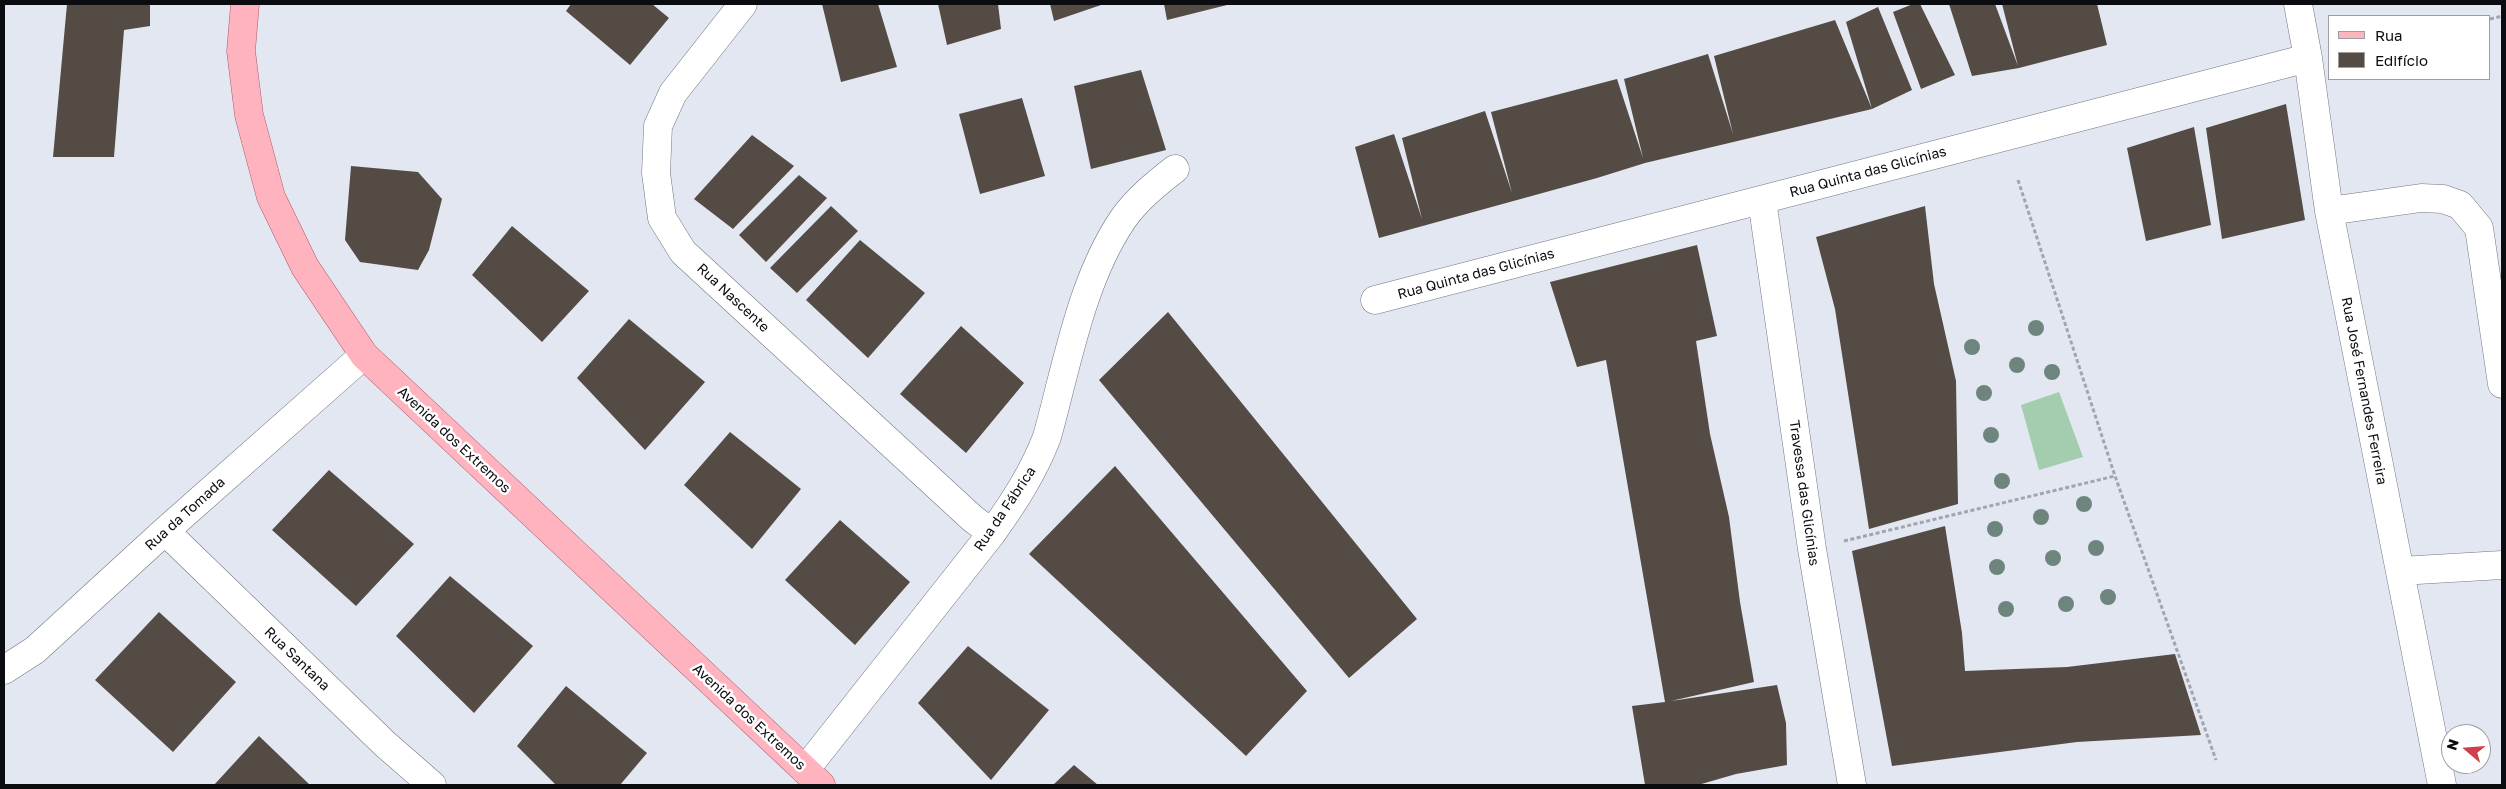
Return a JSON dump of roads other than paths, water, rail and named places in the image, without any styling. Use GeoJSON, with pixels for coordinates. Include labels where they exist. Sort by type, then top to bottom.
{"type":"FeatureCollection","features":[{"type":"Feature","properties":{"kind":"main road","name":"Avenida dos Extremos"},"geometry":{"type":"LineString","coordinates":[[245,4],[240,51],[248,106],[271,196],[305,267],[364,355],[813,777]]}},
{"type":"Feature","properties":{"kind":"street","name":"Rua Nascente"},"geometry":{"type":"LineString","coordinates":[[743,4],[673,93],[658,126],[656,173],[662,218],[683,252],[973,519],[992,533]]}},
{"type":"Feature","properties":{"kind":"street"},"geometry":{"type":"LineString","coordinates":[[2298,4],[2308,58]]}},
{"type":"Feature","properties":{"kind":"street","name":"Rua Quinta das Glicínias"},"geometry":{"type":"LineString","coordinates":[[1375,300],[2308,58]]}},
{"type":"Feature","properties":{"kind":"street","name":"Rua José Fernandes Ferreira"},"geometry":{"type":"LineString","coordinates":[[2308,58],[2329,211],[2442,785]]}},
{"type":"Feature","properties":{"kind":"street","name":"Rua da Fábrica"},"geometry":{"type":"LineString","coordinates":[[813,777],[992,533],[1036,464],[1047,437],[1096,267],[1124,218],[1152,188],[1175,169]]}},
{"type":"Feature","properties":{"kind":"street"},"geometry":{"type":"LineString","coordinates":[[2329,211],[2420,198],[2443,200],[2460,205],[2480,228],[2502,384]]}},
{"type":"Feature","properties":{"kind":"street","name":"Travessa das Glicínias"},"geometry":{"type":"LineString","coordinates":[[1762,200],[1812,549],[1852,785]]}},
{"type":"Feature","properties":{"kind":"street","name":"Rua da Tomada"},"geometry":{"type":"LineString","coordinates":[[4,670],[35,650],[165,531],[364,355]]}},
{"type":"Feature","properties":{"kind":"street","name":"Rua Santana"},"geometry":{"type":"LineString","coordinates":[[165,531],[385,744],[432,785]]}},
{"type":"Feature","properties":{"kind":"street"},"geometry":{"type":"LineString","coordinates":[[2400,571],[2502,565]]}}]}
